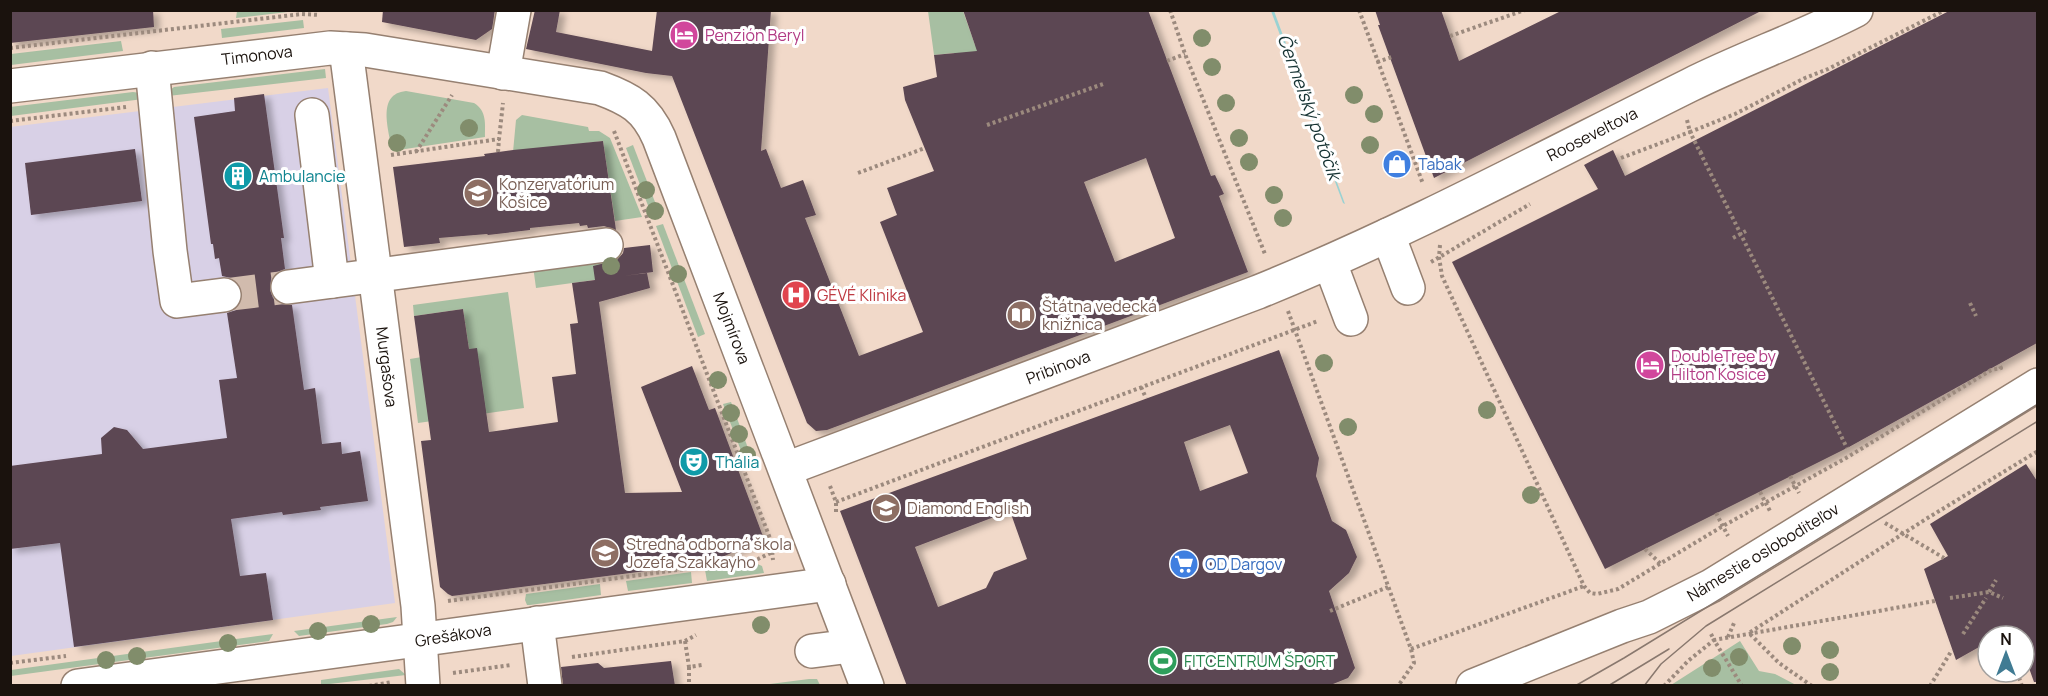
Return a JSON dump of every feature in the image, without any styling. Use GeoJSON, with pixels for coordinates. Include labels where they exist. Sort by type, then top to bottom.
{"type":"FeatureCollection","features":[{"type":"Feature","properties":{"kind":"street"},"geometry":{"type":"LineString","coordinates":[[499,92],[514,10]]}},
{"type":"Feature","properties":{"kind":"street","name":"Rooseveltova"},"geometry":{"type":"LineString","coordinates":[[1330,262],[1388,235],[1431,203],[1856,10]]}},
{"type":"Feature","properties":{"kind":"street","name":"Timonova"},"geometry":{"type":"LineString","coordinates":[[10,86],[310,49],[346,49],[499,92]]}},
{"type":"Feature","properties":{"kind":"street","name":"Murgašova"},"geometry":{"type":"LineString","coordinates":[[346,49],[418,606],[422,681]]}},
{"type":"Feature","properties":{"kind":"street"},"geometry":{"type":"LineString","coordinates":[[152,68],[177,301],[224,295]]}},
{"type":"Feature","properties":{"kind":"street","name":"Mojmírova"},"geometry":{"type":"LineString","coordinates":[[499,92],[600,88],[614,92],[638,106],[650,120],[659,138],[786,469],[867,686]]}},
{"type":"Feature","properties":{"kind":"street"},"geometry":{"type":"LineString","coordinates":[[312,115],[332,281]]}},
{"type":"Feature","properties":{"kind":"street"},"geometry":{"type":"LineString","coordinates":[[1388,235],[1406,283]]}},
{"type":"Feature","properties":{"kind":"street"},"geometry":{"type":"LineString","coordinates":[[288,287],[606,245]]}},
{"type":"Feature","properties":{"kind":"street"},"geometry":{"type":"LineString","coordinates":[[1330,262],[1350,314]]}},
{"type":"Feature","properties":{"kind":"street","name":"Pribinova"},"geometry":{"type":"LineString","coordinates":[[786,469],[1278,284],[1330,262]]}},
{"type":"Feature","properties":{"kind":"street","name":"Námestie osloboditeľov"},"geometry":{"type":"LineString","coordinates":[[1473,686],[1666,610],[1711,586],[2037,385]]}},
{"type":"Feature","properties":{"kind":"street","name":"Grešákova"},"geometry":{"type":"LineString","coordinates":[[78,686],[829,584]]}},
{"type":"Feature","properties":{"kind":"street"},"geometry":{"type":"LineString","coordinates":[[537,623],[544,673]]}},
{"type":"Feature","properties":{"kind":"street"},"geometry":{"type":"LineString","coordinates":[[812,651],[851,646]]}},
{"type":"Feature","properties":{"kind":"path"},"geometry":{"type":"LineString","coordinates":[[1170,10],[1185,54],[1278,284],[1411,649],[1414,663],[1398,686]]}},
{"type":"Feature","properties":{"kind":"path"},"geometry":{"type":"LineString","coordinates":[[1359,10],[1431,203],[1442,226],[1439,257],[1442,276],[1584,586],[1590,593],[1611,592],[1662,565],[1723,526],[1796,487],[1991,370],[2001,368],[1999,364]]}},
{"type":"Feature","properties":{"kind":"path"},"geometry":{"type":"LineString","coordinates":[[1450,36],[1525,10]]}},
{"type":"Feature","properties":{"kind":"path"},"geometry":{"type":"LineString","coordinates":[[1617,159],[1735,114],[1945,10]]}},
{"type":"Feature","properties":{"kind":"path"},"geometry":{"type":"LineString","coordinates":[[1167,61],[1185,54]]}},
{"type":"Feature","properties":{"kind":"path"},"geometry":{"type":"LineString","coordinates":[[1377,62],[1392,57]]}},
{"type":"Feature","properties":{"kind":"path"},"geometry":{"type":"LineString","coordinates":[[987,125],[1103,84]]}},
{"type":"Feature","properties":{"kind":"path"},"geometry":{"type":"LineString","coordinates":[[416,152],[453,93],[442,91]]}},
{"type":"Feature","properties":{"kind":"path"},"geometry":{"type":"LineString","coordinates":[[499,92],[514,104]]}},
{"type":"Feature","properties":{"kind":"path"},"geometry":{"type":"LineString","coordinates":[[498,152],[499,92]]}},
{"type":"Feature","properties":{"kind":"path"},"geometry":{"type":"LineString","coordinates":[[1675,93],[1683,106],[1690,132],[1700,153],[1847,448]]}},
{"type":"Feature","properties":{"kind":"path"},"geometry":{"type":"LineString","coordinates":[[10,121],[156,104]]}},
{"type":"Feature","properties":{"kind":"path"},"geometry":{"type":"LineString","coordinates":[[608,125],[618,136],[771,541],[778,591]]}},
{"type":"Feature","properties":{"kind":"path"},"geometry":{"type":"LineString","coordinates":[[386,156],[499,139]]}},
{"type":"Feature","properties":{"kind":"path"},"geometry":{"type":"LineString","coordinates":[[858,173],[925,148]]}},
{"type":"Feature","properties":{"kind":"path"},"geometry":{"type":"LineString","coordinates":[[1700,153],[1705,150]]}},
{"type":"Feature","properties":{"kind":"path"},"geometry":{"type":"LineString","coordinates":[[1406,283],[1439,257],[1538,199]]}},
{"type":"Feature","properties":{"kind":"path"},"geometry":{"type":"LineString","coordinates":[[1732,238],[1746,231]]}},
{"type":"Feature","properties":{"kind":"path"},"geometry":{"type":"LineString","coordinates":[[1970,303],[1976,316]]}},
{"type":"Feature","properties":{"kind":"path"},"geometry":{"type":"LineString","coordinates":[[836,502],[1294,330],[1350,314]]}},
{"type":"Feature","properties":{"kind":"path"},"geometry":{"type":"LineString","coordinates":[[1142,387],[1146,398]]}},
{"type":"Feature","properties":{"kind":"path"},"geometry":{"type":"LineString","coordinates":[[1749,633],[2037,451]]}},
{"type":"Feature","properties":{"kind":"path"},"geometry":{"type":"LineString","coordinates":[[1790,476],[1799,493]]}},
{"type":"Feature","properties":{"kind":"path"},"geometry":{"type":"LineString","coordinates":[[1760,492],[1770,511]]}},
{"type":"Feature","properties":{"kind":"path"},"geometry":{"type":"LineString","coordinates":[[1716,513],[1728,536]]}},
{"type":"Feature","properties":{"kind":"path"},"geometry":{"type":"LineString","coordinates":[[1885,524],[1944,558]]}},
{"type":"Feature","properties":{"kind":"path"},"geometry":{"type":"LineString","coordinates":[[1645,549],[1662,565]]}},
{"type":"Feature","properties":{"kind":"path"},"geometry":{"type":"LineString","coordinates":[[1989,592],[1996,580]]}},
{"type":"Feature","properties":{"kind":"path"},"geometry":{"type":"LineString","coordinates":[[1411,649],[1584,586]]}},
{"type":"Feature","properties":{"kind":"path"},"geometry":{"type":"LineString","coordinates":[[1330,611],[1388,587]]}},
{"type":"Feature","properties":{"kind":"path"},"geometry":{"type":"LineString","coordinates":[[1950,598],[1989,592],[2003,598]]}},
{"type":"Feature","properties":{"kind":"path"},"geometry":{"type":"LineString","coordinates":[[1963,634],[1986,598]]}},
{"type":"Feature","properties":{"kind":"path"},"geometry":{"type":"LineString","coordinates":[[1664,686],[1688,661],[1714,640],[1935,601]]}},
{"type":"Feature","properties":{"kind":"path"},"geometry":{"type":"LineString","coordinates":[[1728,637],[1734,623]]}},
{"type":"Feature","properties":{"kind":"path"},"geometry":{"type":"LineString","coordinates":[[1749,633],[1779,663],[1812,686]]}},
{"type":"Feature","properties":{"kind":"path"},"geometry":{"type":"LineString","coordinates":[[369,686],[544,673],[685,641],[697,634]]}},
{"type":"Feature","properties":{"kind":"path"},"geometry":{"type":"LineString","coordinates":[[1711,634],[1742,686]]}},
{"type":"Feature","properties":{"kind":"path"},"geometry":{"type":"LineString","coordinates":[[685,641],[689,686]]}},
{"type":"Feature","properties":{"kind":"path"},"geometry":{"type":"LineString","coordinates":[[1930,686],[1952,650]]}},
{"type":"Feature","properties":{"kind":"path"},"geometry":{"type":"LineString","coordinates":[[689,667],[702,665]]}},
{"type":"Feature","properties":{"kind":"shaded area"},"geometry":{"type":"Polygon","coordinates":[[[328,88],[395,603],[11,656],[10,127],[328,88]]]}},
{"type":"Feature","properties":{"kind":"green space"},"geometry":{"type":"Polygon","coordinates":[[[237,10],[296,11],[236,18],[237,10]]]}},
{"type":"Feature","properties":{"kind":"green space"},"geometry":{"type":"Polygon","coordinates":[[[928,11],[963,11],[975,45],[977,45],[983,70],[958,74],[954,53],[934,55],[928,11]]]}},
{"type":"Feature","properties":{"kind":"green space"},"geometry":{"type":"Polygon","coordinates":[[[303,20],[304,28],[222,38],[221,29],[303,20]]]}},
{"type":"Feature","properties":{"kind":"green space"},"geometry":{"type":"Polygon","coordinates":[[[121,41],[123,51],[11,65],[11,54],[121,41]]]}},
{"type":"Feature","properties":{"kind":"green space"},"geometry":{"type":"Polygon","coordinates":[[[325,69],[326,78],[168,96],[174,87],[325,69]]]}},
{"type":"Feature","properties":{"kind":"green space"},"geometry":{"type":"Polygon","coordinates":[[[406,91],[474,103],[483,114],[485,137],[392,151],[387,124],[388,106],[397,94],[406,91]]]}},
{"type":"Feature","properties":{"kind":"green space"},"geometry":{"type":"Polygon","coordinates":[[[140,93],[143,99],[11,116],[10,107],[140,93]]]}},
{"type":"Feature","properties":{"kind":"green space"},"geometry":{"type":"Polygon","coordinates":[[[522,115],[588,127],[589,131],[599,131],[610,138],[642,217],[615,221],[603,141],[513,152],[516,120],[522,115]]]}},
{"type":"Feature","properties":{"kind":"green space"},"geometry":{"type":"Polygon","coordinates":[[[633,145],[660,215],[652,216],[626,148],[633,145]]]}},
{"type":"Feature","properties":{"kind":"green space"},"geometry":{"type":"Polygon","coordinates":[[[663,224],[705,334],[698,337],[656,226],[663,224]]]}},
{"type":"Feature","properties":{"kind":"green space"},"geometry":{"type":"Polygon","coordinates":[[[620,255],[623,276],[536,288],[533,266],[620,255]]]}},
{"type":"Feature","properties":{"kind":"green space"},"geometry":{"type":"Polygon","coordinates":[[[508,292],[524,408],[418,423],[410,359],[469,349],[463,309],[414,316],[413,305],[508,292]]]}},
{"type":"Feature","properties":{"kind":"green space"},"geometry":{"type":"Polygon","coordinates":[[[731,402],[752,459],[745,461],[723,404],[731,402]]]}},
{"type":"Feature","properties":{"kind":"green space"},"geometry":{"type":"Polygon","coordinates":[[[755,563],[762,566],[764,573],[707,581],[705,570],[755,563]]]}},
{"type":"Feature","properties":{"kind":"green space"},"geometry":{"type":"Polygon","coordinates":[[[691,572],[692,583],[628,591],[626,581],[691,572]]]}},
{"type":"Feature","properties":{"kind":"green space"},"geometry":{"type":"Polygon","coordinates":[[[600,584],[601,595],[530,605],[527,605],[525,600],[526,594],[600,584]]]}},
{"type":"Feature","properties":{"kind":"green space"},"geometry":{"type":"Polygon","coordinates":[[[397,617],[393,622],[387,624],[299,636],[294,631],[397,617]]]}},
{"type":"Feature","properties":{"kind":"green space"},"geometry":{"type":"Polygon","coordinates":[[[273,634],[269,641],[11,676],[11,670],[273,634]]]}},
{"type":"Feature","properties":{"kind":"green space"},"geometry":{"type":"Polygon","coordinates":[[[1740,641],[1759,671],[1775,674],[1796,685],[1671,685],[1740,641]]]}},
{"type":"Feature","properties":{"kind":"green space"},"geometry":{"type":"Polygon","coordinates":[[[399,669],[406,675],[321,685],[321,680],[399,669]]]}},
{"type":"Feature","properties":{"kind":"green space"},"geometry":{"type":"Polygon","coordinates":[[[817,679],[820,685],[761,685],[817,679]]]}},
{"type":"Feature","properties":{"kind":"water","name":"Čermeľský potôčik"},"geometry":{"type":"Polygon","coordinates":[[[1271,11],[1274,11],[1345,204],[1343,203],[1271,11]]]}},
{"type":"Feature","properties":{"kind":"building"},"geometry":{"type":"Polygon","coordinates":[[[10,10],[153,10],[154,27],[10,43],[10,10]]]}},
{"type":"Feature","properties":{"kind":"building"},"geometry":{"type":"Polygon","coordinates":[[[383,10],[495,10],[492,29],[476,40],[382,22],[383,10]]]}},
{"type":"Feature","properties":{"kind":"building"},"geometry":{"type":"Polygon","coordinates":[[[535,10],[560,10],[556,32],[652,51],[657,10],[771,10],[761,151],[766,149],[781,188],[803,180],[816,215],[805,218],[859,356],[923,332],[880,222],[897,215],[887,188],[934,171],[905,100],[903,87],[937,77],[934,55],[977,51],[963,10],[1148,10],[1211,176],[1215,175],[1224,194],[1219,196],[1248,272],[827,430],[816,431],[807,423],[672,76],[526,49],[535,10]],[[1146,158],[1084,182],[1115,262],[1175,238],[1146,158]]]}},
{"type":"Feature","properties":{"kind":"building"},"geometry":{"type":"Polygon","coordinates":[[[1375,10],[1441,10],[1459,61],[1563,10],[1763,10],[1434,178],[1378,25],[1380,25],[1375,10]]]}},
{"type":"Feature","properties":{"kind":"building"},"geometry":{"type":"Polygon","coordinates":[[[1951,10],[2037,10],[2037,343],[1849,447],[1605,569],[1452,262],[1598,189],[1584,165],[1595,159],[1613,150],[1625,176],[1951,10]]]}},
{"type":"Feature","properties":{"kind":"building"},"geometry":{"type":"Polygon","coordinates":[[[264,94],[284,238],[281,238],[285,269],[277,272],[271,279],[270,290],[273,298],[280,304],[292,305],[304,390],[315,388],[322,444],[341,442],[342,454],[360,451],[368,501],[320,507],[321,510],[283,515],[282,512],[231,519],[240,576],[266,573],[273,620],[74,647],[60,543],[10,549],[10,466],[102,454],[101,438],[114,427],[127,430],[143,449],[227,438],[219,380],[237,378],[227,313],[236,310],[241,303],[243,293],[238,283],[222,276],[219,258],[215,259],[194,117],[235,111],[234,98],[264,94]]]}},
{"type":"Feature","properties":{"kind":"building","name":"Konzervatórium Košice"},"geometry":{"type":"Polygon","coordinates":[[[603,141],[616,230],[604,226],[588,228],[587,225],[580,226],[579,223],[488,235],[439,238],[440,243],[404,247],[393,167],[485,156],[484,154],[513,150],[603,141]]]}},
{"type":"Feature","properties":{"kind":"building"},"geometry":{"type":"Polygon","coordinates":[[[135,149],[142,201],[31,215],[25,163],[135,149]]]}},
{"type":"Feature","properties":{"kind":"building"},"geometry":{"type":"Polygon","coordinates":[[[650,245],[653,272],[623,276],[647,273],[650,288],[599,302],[625,493],[682,492],[641,387],[692,366],[709,410],[715,408],[764,539],[708,563],[452,596],[448,594],[440,587],[421,441],[431,440],[414,316],[463,309],[469,349],[477,348],[489,432],[558,422],[552,377],[576,374],[570,324],[578,323],[572,283],[595,280],[593,266],[617,260],[624,248],[650,245]]]}},
{"type":"Feature","properties":{"kind":"building","name":"OD Dargov"},"geometry":{"type":"Polygon","coordinates":[[[1279,350],[1319,458],[1316,476],[1332,521],[1346,530],[1357,557],[1349,573],[1329,591],[1355,668],[1348,678],[1328,686],[907,686],[840,511],[1279,350]],[[1230,425],[1184,442],[1200,491],[1248,473],[1230,425]],[[1010,511],[915,547],[938,607],[986,588],[994,572],[1027,559],[1010,511]]]}},
{"type":"Feature","properties":{"kind":"building"},"geometry":{"type":"Polygon","coordinates":[[[2026,464],[2037,481],[2037,682],[2036,624],[1976,624],[1976,649],[1956,660],[1924,569],[1948,556],[1930,524],[2026,464]]]}},
{"type":"Feature","properties":{"kind":"building"},"geometry":{"type":"Polygon","coordinates":[[[671,661],[675,686],[563,686],[561,667],[598,663],[604,668],[671,661]]]}},
{"type":"Feature","properties":{"kind":"tunnel"},"geometry":{"type":"LineString","coordinates":[[224,295],[288,287]]}},
{"type":"Feature","properties":{"kind":"tram line"},"geometry":{"type":"LineString","coordinates":[[1575,686],[2038,404]]}},
{"type":"Feature","properties":{"kind":"tram line"},"geometry":{"type":"LineString","coordinates":[[1644,686],[1661,664],[1706,626],[2038,421]]}},
{"type":"Feature","properties":{"kind":"tram line"},"geometry":{"type":"LineString","coordinates":[[1608,686],[1669,649]]}},
{"type":"Feature","properties":{"kind":"place","name":"Penzión Beryl"},"geometry":{"type":"Point","coordinates":[684,35]}},
{"type":"Feature","properties":{"kind":"place","name":"Tabak"},"geometry":{"type":"Point","coordinates":[1397,164]}},
{"type":"Feature","properties":{"kind":"place","name":"Ambulancie"},"geometry":{"type":"Point","coordinates":[238,176]}},
{"type":"Feature","properties":{"kind":"place","name":"Konzervatórium Košice"},"geometry":{"type":"Point","coordinates":[478,193]}},
{"type":"Feature","properties":{"kind":"place","name":"GÉVÉ Klinika"},"geometry":{"type":"Point","coordinates":[796,295]}},
{"type":"Feature","properties":{"kind":"place","name":"Štátna vedecká knižnica"},"geometry":{"type":"Point","coordinates":[1021,315]}},
{"type":"Feature","properties":{"kind":"place","name":"DoubleTree by Hilton Kosice"},"geometry":{"type":"Point","coordinates":[1650,365]}},
{"type":"Feature","properties":{"kind":"place","name":"Thália"},"geometry":{"type":"Point","coordinates":[694,462]}},
{"type":"Feature","properties":{"kind":"place","name":"Diamond English"},"geometry":{"type":"Point","coordinates":[886,508]}},
{"type":"Feature","properties":{"kind":"place","name":"Stredná odborná škola Jozefa Szakkayho"},"geometry":{"type":"Point","coordinates":[605,553]}},
{"type":"Feature","properties":{"kind":"place","name":"OD Dargov"},"geometry":{"type":"Point","coordinates":[1184,564]}},
{"type":"Feature","properties":{"kind":"place","name":"FITCENTRUM ŠPORT"},"geometry":{"type":"Point","coordinates":[1163,661]}}]}
